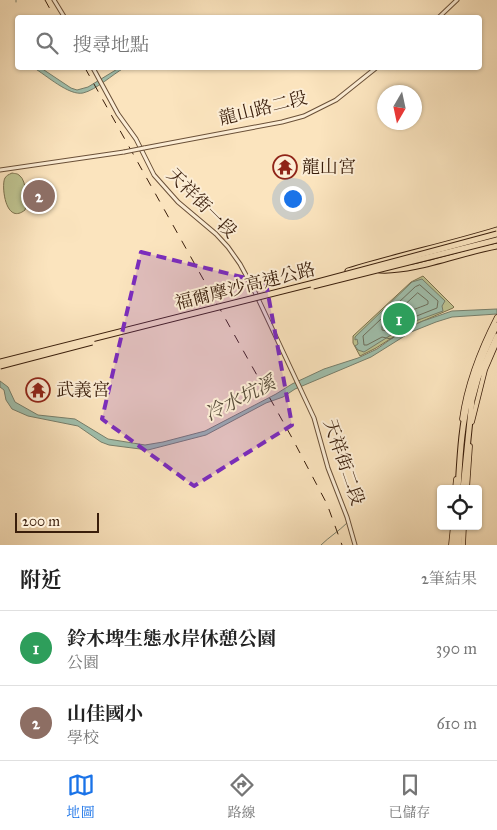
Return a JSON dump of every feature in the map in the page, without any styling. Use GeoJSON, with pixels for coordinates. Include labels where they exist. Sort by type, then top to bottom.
{"type":"FeatureCollection","features":[{"type":"Feature","properties":{"kind":"highway"},"geometry":{"type":"LineString","coordinates":[[314,283],[410,253],[497,230]]}},
{"type":"Feature","properties":{"kind":"highway","name":"福爾摩沙高速公路"},"geometry":{"type":"LineString","coordinates":[[0,362],[314,283],[497,234]]}},
{"type":"Feature","properties":{"kind":"highway","name":"福爾摩沙高速公路"},"geometry":{"type":"LineString","coordinates":[[0,366],[497,240]]}},
{"type":"Feature","properties":{"kind":"highway"},"geometry":{"type":"LineString","coordinates":[[379,270],[389,271],[424,264],[497,246]]}},
{"type":"Feature","properties":{"kind":"highway"},"geometry":{"type":"LineString","coordinates":[[457,485],[468,399],[475,377],[497,326]]}},
{"type":"Feature","properties":{"kind":"highway"},"geometry":{"type":"LineString","coordinates":[[465,485],[472,400],[478,378],[497,336]]}},
{"type":"Feature","properties":{"kind":"highway"},"geometry":{"type":"LineString","coordinates":[[453,545],[456,530]]}},
{"type":"Feature","properties":{"kind":"highway"},"geometry":{"type":"LineString","coordinates":[[456,530],[459,545]]}},
{"type":"Feature","properties":{"kind":"main road"},"geometry":{"type":"LineString","coordinates":[[457,485],[464,402],[475,364],[497,318]]}},
{"type":"Feature","properties":{"kind":"main road"},"geometry":{"type":"LineString","coordinates":[[465,485],[473,417],[485,370],[497,342]]}},
{"type":"Feature","properties":{"kind":"main road"},"geometry":{"type":"LineString","coordinates":[[463,545],[464,530]]}},
{"type":"Feature","properties":{"kind":"street"},"geometry":{"type":"LineString","coordinates":[[54,0],[62,15]]}},
{"type":"Feature","properties":{"kind":"street"},"geometry":{"type":"LineString","coordinates":[[441,15],[457,0]]}},
{"type":"Feature","properties":{"kind":"street","name":"天祥街一段"},"geometry":{"type":"LineString","coordinates":[[94,70],[118,114],[136,140],[154,175],[178,202],[216,234],[240,264],[297,381]]}},
{"type":"Feature","properties":{"kind":"street","name":"龍山路二段"},"geometry":{"type":"LineString","coordinates":[[0,170],[124,152],[282,122],[304,116],[336,100],[374,70]]}},
{"type":"Feature","properties":{"kind":"street","name":"天祥街二段"},"geometry":{"type":"LineString","coordinates":[[297,381],[314,418],[328,468],[347,517],[355,545]]}},
{"type":"Feature","properties":{"kind":"highlighted area"},"geometry":{"type":"Polygon","coordinates":[[[141,252],[266,283],[292,425],[194,486],[102,419],[141,252]]]}},
{"type":"Feature","properties":{"kind":"green space"},"geometry":{"type":"Polygon","coordinates":[[[12,173],[18,174],[22,178],[26,192],[25,210],[18,213],[13,213],[9,208],[4,195],[5,178],[12,173]]]}},
{"type":"Feature","properties":{"kind":"green space"},"geometry":{"type":"Polygon","coordinates":[[[423,276],[454,307],[409,327],[360,356],[353,343],[353,336],[411,282],[423,276]]]}},
{"type":"Feature","properties":{"kind":"water"},"geometry":{"type":"Polygon","coordinates":[[[37,70],[44,70],[77,90],[88,87],[116,70],[121,70],[93,89],[83,93],[71,91],[37,70]]]}},
{"type":"Feature","properties":{"kind":"water"},"geometry":{"type":"Polygon","coordinates":[[[422,279],[445,301],[442,306],[443,311],[410,323],[364,352],[358,350],[355,346],[358,344],[355,337],[412,282],[422,279]]]}},
{"type":"Feature","properties":{"kind":"water"},"geometry":{"type":"Polygon","coordinates":[[[497,309],[497,314],[452,317],[411,332],[371,357],[295,389],[283,397],[266,403],[206,435],[148,450],[109,445],[101,442],[78,426],[28,416],[12,409],[6,400],[4,390],[0,387],[0,381],[8,387],[15,402],[38,415],[75,419],[108,439],[145,445],[205,431],[292,384],[324,369],[358,358],[377,349],[405,329],[423,321],[452,311],[497,309]]]}},
{"type":"Feature","properties":{"kind":"waterway"},"geometry":{"type":"LineString","coordinates":[[321,545],[347,523]]}},
{"type":"Feature","properties":{"kind":"railway"},"geometry":{"type":"LineString","coordinates":[[45,0],[53,15]]}},
{"type":"Feature","properties":{"kind":"railway"},"geometry":{"type":"LineString","coordinates":[[86,70],[291,436],[327,504],[342,545]]}},
{"type":"Feature","properties":{"kind":"place","name":"龍山宮"},"geometry":{"type":"Point","coordinates":[285,167]}},
{"type":"Feature","properties":{"kind":"place","name":"山佳國小"},"geometry":{"type":"Point","coordinates":[39,196]}},
{"type":"Feature","properties":{"kind":"place","name":"鈴木埤生態水岸休憩公園"},"geometry":{"type":"Point","coordinates":[399,319]}},
{"type":"Feature","properties":{"kind":"place","name":"武義宮"},"geometry":{"type":"Point","coordinates":[38,390]}},
{"type":"Feature","properties":{"kind":"water label","name":"冷水坑溪"},"geometry":{"type":"Point","coordinates":[240,398]}}]}
